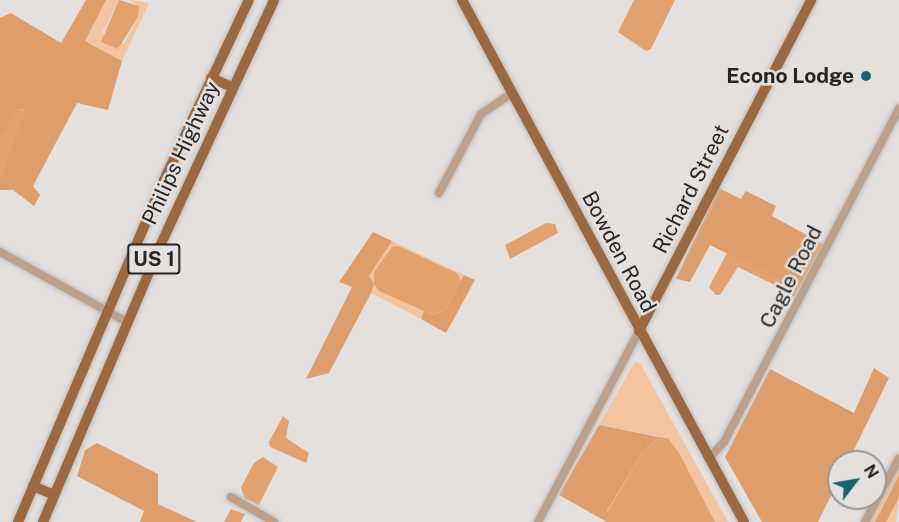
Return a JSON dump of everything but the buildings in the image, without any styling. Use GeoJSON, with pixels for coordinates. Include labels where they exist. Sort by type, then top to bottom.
{"type":"FeatureCollection","features":[{"type":"Feature","properties":{"kind":"main road","name":"Philips Highway"},"geometry":{"type":"LineString","coordinates":[[18,522],[107,312],[211,78],[249,0]]}},
{"type":"Feature","properties":{"kind":"main road","name":"Philips Highway"},"geometry":{"type":"LineString","coordinates":[[43,522],[127,322],[232,87],[274,0]]}},
{"type":"Feature","properties":{"kind":"main road","name":"Bowden Road"},"geometry":{"type":"LineString","coordinates":[[462,0],[744,522]]}},
{"type":"Feature","properties":{"kind":"main road","name":"Richard Street"},"geometry":{"type":"LineString","coordinates":[[639,331],[811,0]]}},
{"type":"Feature","properties":{"kind":"main road"},"geometry":{"type":"LineString","coordinates":[[211,78],[232,87]]}},
{"type":"Feature","properties":{"kind":"main road"},"geometry":{"type":"LineString","coordinates":[[33,486],[54,495]]}},
{"type":"Feature","properties":{"kind":"street"},"geometry":{"type":"LineString","coordinates":[[440,193],[481,114],[512,93]]}},
{"type":"Feature","properties":{"kind":"street","name":"Cagle Road"},"geometry":{"type":"LineString","coordinates":[[709,458],[724,442],[899,108]]}},
{"type":"Feature","properties":{"kind":"street"},"geometry":{"type":"LineString","coordinates":[[0,252],[127,322]]}},
{"type":"Feature","properties":{"kind":"street","name":"Richard Street"},"geometry":{"type":"LineString","coordinates":[[538,522],[639,331]]}},
{"type":"Feature","properties":{"kind":"street"},"geometry":{"type":"LineString","coordinates":[[865,522],[899,458]]}},
{"type":"Feature","properties":{"kind":"street"},"geometry":{"type":"LineString","coordinates":[[231,497],[274,522]]}},
{"type":"Feature","properties":{"kind":"shaded area"},"geometry":{"type":"Polygon","coordinates":[[[86,0],[106,0],[85,41],[122,61],[108,110],[77,103],[33,186],[40,195],[34,206],[13,190],[0,190],[0,178],[24,110],[18,108],[0,139],[0,18],[11,13],[61,43],[86,0]]]}},
{"type":"Feature","properties":{"kind":"shaded area"},"geometry":{"type":"Polygon","coordinates":[[[106,0],[119,0],[102,33],[124,44],[138,17],[138,6],[129,0],[149,3],[122,61],[85,41],[106,0]]]}},
{"type":"Feature","properties":{"kind":"shaded area"},"geometry":{"type":"Polygon","coordinates":[[[119,0],[139,6],[138,17],[118,49],[101,42],[119,0]]]}},
{"type":"Feature","properties":{"kind":"shaded area"},"geometry":{"type":"Polygon","coordinates":[[[634,0],[675,0],[651,49],[646,51],[618,32],[634,0]]]}},
{"type":"Feature","properties":{"kind":"shaded area"},"geometry":{"type":"Polygon","coordinates":[[[18,107],[24,111],[0,178],[0,139],[18,107]]]}},
{"type":"Feature","properties":{"kind":"shaded area"},"geometry":{"type":"Polygon","coordinates":[[[719,188],[741,199],[746,191],[776,206],[772,216],[823,244],[794,297],[782,286],[785,282],[710,245],[690,282],[676,279],[719,188]]]}},
{"type":"Feature","properties":{"kind":"shaded area"},"geometry":{"type":"Polygon","coordinates":[[[546,223],[555,224],[558,233],[510,259],[505,245],[546,223]]]}},
{"type":"Feature","properties":{"kind":"shaded area"},"geometry":{"type":"Polygon","coordinates":[[[373,232],[392,241],[369,276],[374,284],[371,293],[329,373],[306,379],[352,287],[339,282],[373,232]]]}},
{"type":"Feature","properties":{"kind":"shaded area"},"geometry":{"type":"Polygon","coordinates":[[[392,241],[464,275],[461,281],[457,273],[392,247],[379,291],[424,311],[421,319],[371,293],[374,284],[368,276],[392,241]]]}},
{"type":"Feature","properties":{"kind":"shaded area"},"geometry":{"type":"Polygon","coordinates":[[[398,246],[457,273],[461,281],[446,310],[433,315],[379,291],[374,284],[374,272],[392,247],[398,246]]]}},
{"type":"Feature","properties":{"kind":"shaded area"},"geometry":{"type":"Polygon","coordinates":[[[727,253],[786,282],[779,287],[738,267],[720,295],[716,295],[709,287],[727,253]]]}},
{"type":"Feature","properties":{"kind":"shaded area"},"geometry":{"type":"Polygon","coordinates":[[[464,275],[475,280],[446,333],[421,319],[424,311],[433,315],[446,310],[464,275]]]}},
{"type":"Feature","properties":{"kind":"shaded area"},"geometry":{"type":"Polygon","coordinates":[[[635,362],[640,363],[728,522],[715,522],[668,438],[599,425],[635,362]]]}},
{"type":"Feature","properties":{"kind":"shaded area"},"geometry":{"type":"Polygon","coordinates":[[[874,368],[889,378],[854,450],[827,450],[827,504],[818,522],[762,522],[725,457],[770,369],[854,413],[874,368]]]}},
{"type":"Feature","properties":{"kind":"shaded area"},"geometry":{"type":"Polygon","coordinates":[[[283,416],[289,421],[286,438],[309,453],[306,463],[270,447],[269,442],[283,416]]]}},
{"type":"Feature","properties":{"kind":"shaded area"},"geometry":{"type":"Polygon","coordinates":[[[599,425],[659,437],[644,450],[607,511],[607,522],[559,495],[599,425]]]}},
{"type":"Feature","properties":{"kind":"shaded area"},"geometry":{"type":"Polygon","coordinates":[[[659,437],[668,438],[679,453],[715,522],[607,522],[607,512],[644,450],[659,437]]]}},
{"type":"Feature","properties":{"kind":"shaded area"},"geometry":{"type":"Polygon","coordinates":[[[97,443],[158,474],[158,504],[197,522],[140,522],[144,511],[77,476],[85,450],[97,443]]]}},
{"type":"Feature","properties":{"kind":"shaded area"},"geometry":{"type":"Polygon","coordinates":[[[263,457],[278,467],[259,505],[244,498],[241,487],[254,463],[263,457]]]}},
{"type":"Feature","properties":{"kind":"shaded area"},"geometry":{"type":"Polygon","coordinates":[[[899,463],[899,475],[887,498],[887,486],[899,463]]]}},
{"type":"Feature","properties":{"kind":"shaded area"},"geometry":{"type":"Polygon","coordinates":[[[899,475],[899,498],[886,522],[875,522],[881,510],[887,510],[887,498],[899,475]]]}},
{"type":"Feature","properties":{"kind":"shaded area"},"geometry":{"type":"Polygon","coordinates":[[[899,498],[896,522],[886,522],[899,498]]]}},
{"type":"Feature","properties":{"kind":"shaded area"},"geometry":{"type":"Polygon","coordinates":[[[231,509],[245,514],[241,522],[224,522],[231,509]]]}},
{"type":"Feature","properties":{"kind":"shaded area"},"geometry":{"type":"Polygon","coordinates":[[[874,510],[881,510],[875,522],[868,522],[874,510]]]}},
{"type":"Feature","properties":{"kind":"place","name":"Econo Lodge"},"geometry":{"type":"Point","coordinates":[866,76]}}]}
